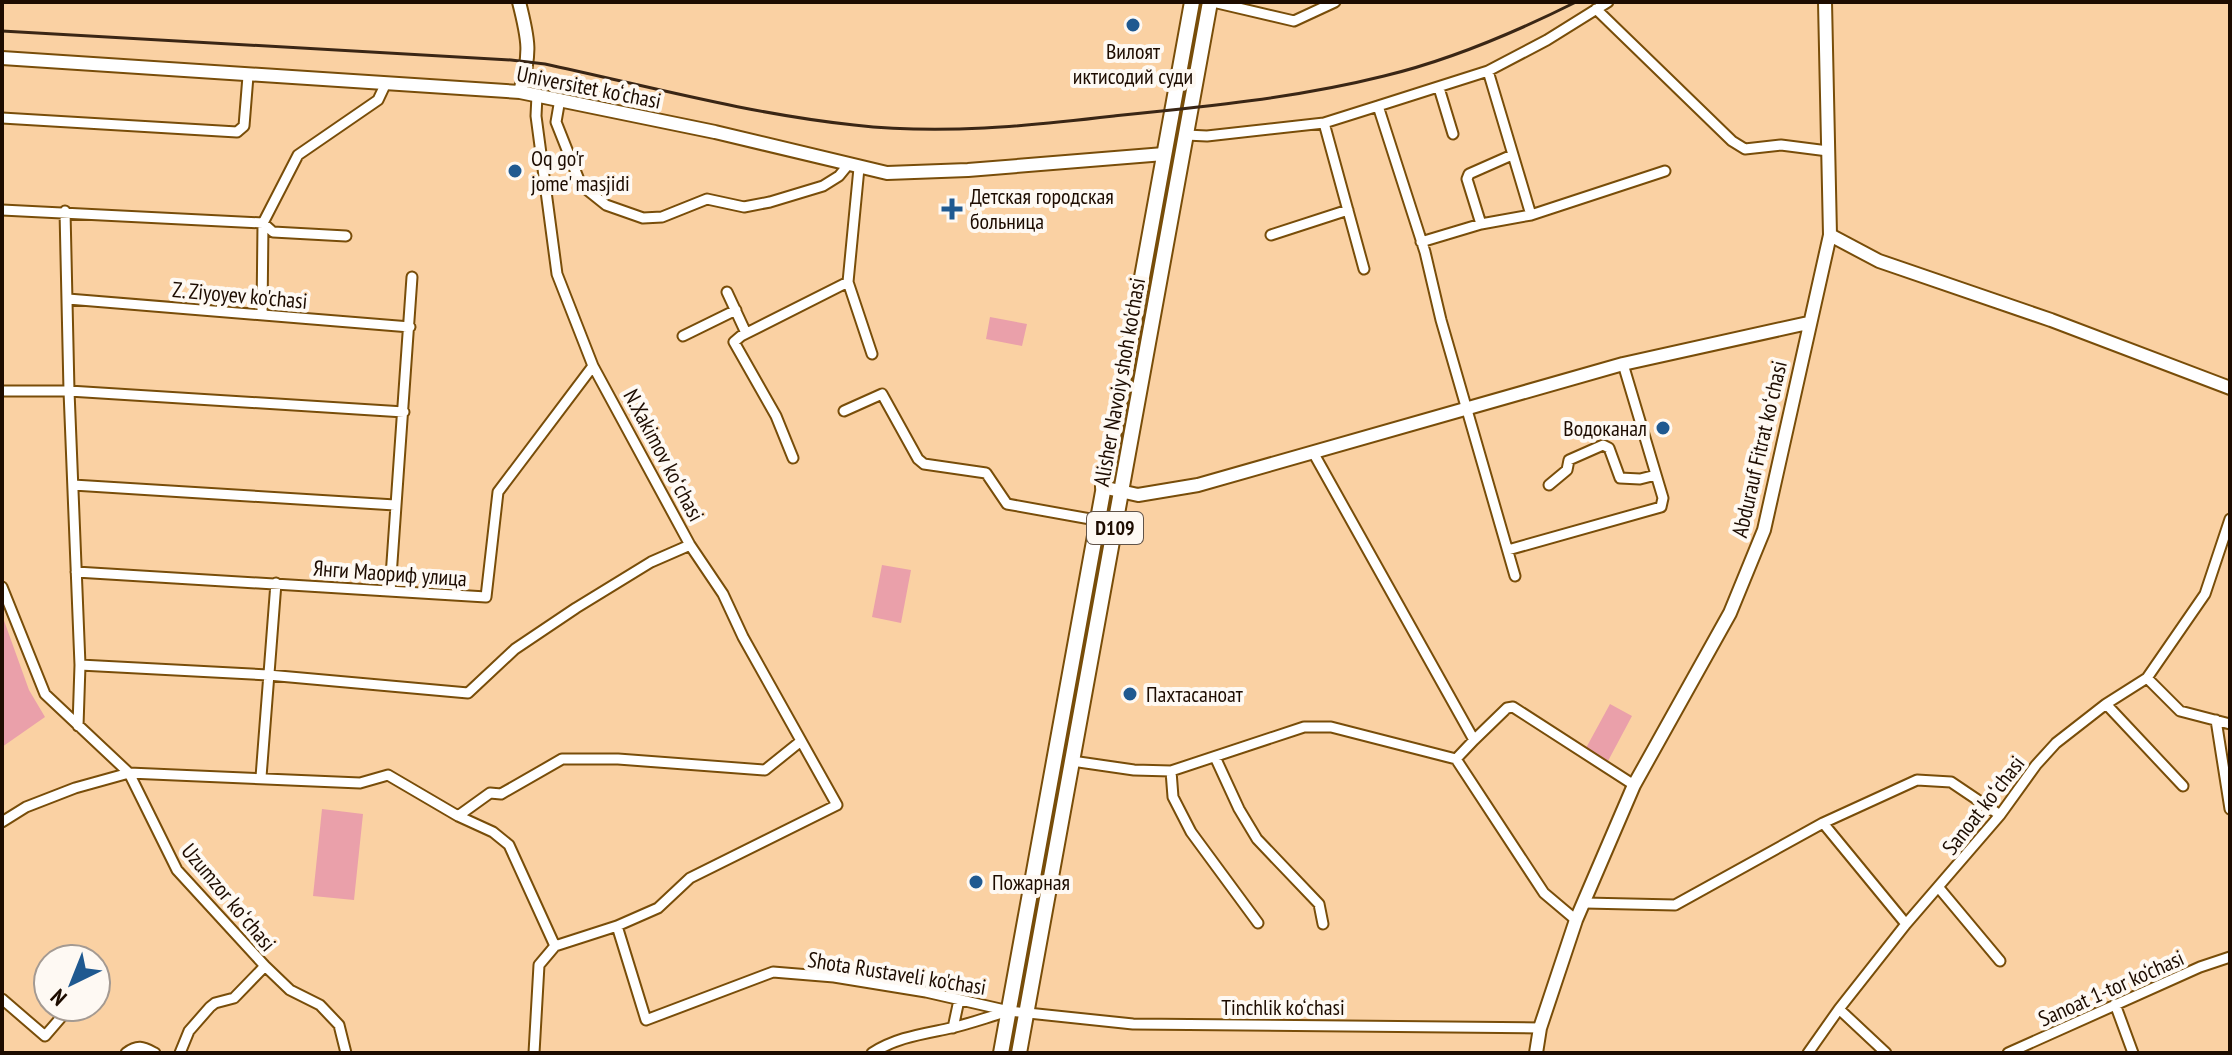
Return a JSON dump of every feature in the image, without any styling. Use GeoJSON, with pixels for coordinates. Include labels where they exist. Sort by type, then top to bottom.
{"type":"FeatureCollection","features":[{"type":"Feature","properties":{"kind":"main road"},"geometry":{"type":"LineString","coordinates":[[519,2],[529,38],[529,62],[520,92]]}},
{"type":"Feature","properties":{"kind":"main road","name":"Alisher Navoiy shoh ko'chasi"},"geometry":{"type":"LineString","coordinates":[[1001,1053],[1192,2]]}},
{"type":"Feature","properties":{"kind":"main road","name":"Alisher Navoiy shoh ko'chasi"},"geometry":{"type":"LineString","coordinates":[[1019,1053],[1212,2]]}},
{"type":"Feature","properties":{"kind":"main road","name":"Abdurauf Fitrat koʻchasi"},"geometry":{"type":"LineString","coordinates":[[1536,1053],[1540,1028],[1576,920],[1634,785],[1730,613],[1764,530],[1830,235],[1825,2]]}},
{"type":"Feature","properties":{"kind":"main road","name":"Universitet kо‘chasi"},"geometry":{"type":"LineString","coordinates":[[2,58],[520,92],[715,132],[887,173],[968,170],[1164,154]]}},
{"type":"Feature","properties":{"kind":"main road"},"geometry":{"type":"LineString","coordinates":[[1830,235],[1879,261],[2051,320],[2230,388]]}},
{"type":"Feature","properties":{"kind":"main road"},"geometry":{"type":"LineString","coordinates":[[1102,487],[1138,495],[1198,485],[1623,364],[1808,323]]}},
{"type":"Feature","properties":{"kind":"main road"},"geometry":{"type":"LineString","coordinates":[[1125,366],[1144,370]]}},
{"type":"Feature","properties":{"kind":"main road"},"geometry":{"type":"LineString","coordinates":[[1066,691],[1084,695]]}},
{"type":"Feature","properties":{"kind":"main road"},"geometry":{"type":"LineString","coordinates":[[1031,880],[1050,884]]}},
{"type":"Feature","properties":{"kind":"main road"},"geometry":{"type":"LineString","coordinates":[[1026,907],[1045,910]]}},
{"type":"Feature","properties":{"kind":"street"},"geometry":{"type":"LineString","coordinates":[[1212,2],[1294,21],[1335,2]]}},
{"type":"Feature","properties":{"kind":"street"},"geometry":{"type":"LineString","coordinates":[[1186,135],[1207,136],[1324,123],[1439,88],[1488,71],[1547,40],[1608,2]]}},
{"type":"Feature","properties":{"kind":"street"},"geometry":{"type":"LineString","coordinates":[[1596,9],[1732,141],[1745,149],[1781,145],[1828,151]]}},
{"type":"Feature","properties":{"kind":"street"},"geometry":{"type":"LineString","coordinates":[[1488,71],[1531,215]]}},
{"type":"Feature","properties":{"kind":"street"},"geometry":{"type":"LineString","coordinates":[[2,118],[237,132],[244,126],[248,76]]}},
{"type":"Feature","properties":{"kind":"street"},"geometry":{"type":"LineString","coordinates":[[262,315],[263,223],[298,155],[378,100],[386,83]]}},
{"type":"Feature","properties":{"kind":"street"},"geometry":{"type":"LineString","coordinates":[[1439,88],[1453,134]]}},
{"type":"Feature","properties":{"kind":"street","name":"N.Xakimov koʻchasi"},"geometry":{"type":"LineString","coordinates":[[537,95],[536,116],[557,274],[593,366],[690,545],[723,594],[743,637],[837,805],[690,878],[658,908],[617,926]]}},
{"type":"Feature","properties":{"kind":"street"},"geometry":{"type":"LineString","coordinates":[[560,99],[556,122],[581,185],[606,205],[643,218],[662,217],[707,199],[744,207],[770,202],[823,186],[854,166]]}},
{"type":"Feature","properties":{"kind":"street"},"geometry":{"type":"LineString","coordinates":[[1378,106],[1421,242],[1515,576]]}},
{"type":"Feature","properties":{"kind":"street"},"geometry":{"type":"LineString","coordinates":[[1324,123],[1364,269]]}},
{"type":"Feature","properties":{"kind":"street"},"geometry":{"type":"LineString","coordinates":[[1481,224],[1467,179],[1469,174],[1512,155]]}},
{"type":"Feature","properties":{"kind":"street"},"geometry":{"type":"LineString","coordinates":[[854,166],[848,282],[872,354]]}},
{"type":"Feature","properties":{"kind":"street"},"geometry":{"type":"LineString","coordinates":[[1421,242],[1481,224],[1531,215],[1665,171]]}},
{"type":"Feature","properties":{"kind":"street"},"geometry":{"type":"LineString","coordinates":[[2,210],[263,223],[273,232],[346,236]]}},
{"type":"Feature","properties":{"kind":"street"},"geometry":{"type":"LineString","coordinates":[[1271,235],[1348,210]]}},
{"type":"Feature","properties":{"kind":"street"},"geometry":{"type":"LineString","coordinates":[[65,211],[80,665],[78,726]]}},
{"type":"Feature","properties":{"kind":"street"},"geometry":{"type":"LineString","coordinates":[[390,591],[412,277]]}},
{"type":"Feature","properties":{"kind":"street"},"geometry":{"type":"LineString","coordinates":[[793,458],[776,416],[734,342],[848,282]]}},
{"type":"Feature","properties":{"kind":"street"},"geometry":{"type":"LineString","coordinates":[[727,292],[746,333]]}},
{"type":"Feature","properties":{"kind":"street","name":"Z. Ziyoyev ko'chasi"},"geometry":{"type":"LineString","coordinates":[[68,299],[410,327]]}},
{"type":"Feature","properties":{"kind":"street"},"geometry":{"type":"LineString","coordinates":[[683,336],[736,310]]}},
{"type":"Feature","properties":{"kind":"street"},"geometry":{"type":"LineString","coordinates":[[1508,550],[1661,507],[1663,498],[1623,364]]}},
{"type":"Feature","properties":{"kind":"street","name":"Янги Маориф улица"},"geometry":{"type":"LineString","coordinates":[[76,572],[486,597],[498,492],[593,366]]}},
{"type":"Feature","properties":{"kind":"street"},"geometry":{"type":"LineString","coordinates":[[2,391],[69,391],[404,412]]}},
{"type":"Feature","properties":{"kind":"street"},"geometry":{"type":"LineString","coordinates":[[844,411],[882,394],[918,459],[924,464],[986,473],[1007,504],[1096,520]]}},
{"type":"Feature","properties":{"kind":"street"},"geometry":{"type":"LineString","coordinates":[[1549,485],[1567,470],[1569,460],[1603,445],[1609,448],[1620,478],[1640,479],[1656,475]]}},
{"type":"Feature","properties":{"kind":"street"},"geometry":{"type":"LineString","coordinates":[[1314,454],[1474,740]]}},
{"type":"Feature","properties":{"kind":"street"},"geometry":{"type":"LineString","coordinates":[[73,485],[395,505]]}},
{"type":"Feature","properties":{"kind":"street"},"geometry":{"type":"LineString","coordinates":[[2230,519],[2205,594],[2147,678],[2180,711],[2230,724]]}},
{"type":"Feature","properties":{"kind":"street"},"geometry":{"type":"LineString","coordinates":[[80,665],[268,675],[468,693],[515,649],[576,608],[651,562],[690,545]]}},
{"type":"Feature","properties":{"kind":"street"},"geometry":{"type":"LineString","coordinates":[[261,777],[276,583]]}},
{"type":"Feature","properties":{"kind":"street","name":"Uzumzor koʻchasi"},"geometry":{"type":"LineString","coordinates":[[2,587],[41,689],[53,704],[129,773],[177,870],[290,990],[320,1005],[339,1025],[346,1053]]}},
{"type":"Feature","properties":{"kind":"street","name":"Sanoat koʻchasi"},"geometry":{"type":"LineString","coordinates":[[1808,1053],[1906,924],[2000,815],[2036,765],[2056,743],[2106,704],[2147,678]]}},
{"type":"Feature","properties":{"kind":"street"},"geometry":{"type":"LineString","coordinates":[[2106,704],[2183,786]]}},
{"type":"Feature","properties":{"kind":"street"},"geometry":{"type":"LineString","coordinates":[[1456,759],[1507,708],[1513,707],[1634,785]]}},
{"type":"Feature","properties":{"kind":"street"},"geometry":{"type":"LineString","coordinates":[[2216,720],[2230,809]]}},
{"type":"Feature","properties":{"kind":"street"},"geometry":{"type":"LineString","coordinates":[[1072,761],[1134,770],[1171,771],[1304,727],[1331,727],[1456,759],[1544,893],[1576,920]]}},
{"type":"Feature","properties":{"kind":"street"},"geometry":{"type":"LineString","coordinates":[[458,816],[490,793],[501,794],[562,759],[618,759],[765,770],[801,741]]}},
{"type":"Feature","properties":{"kind":"street"},"geometry":{"type":"LineString","coordinates":[[1215,757],[1257,839],[1319,904],[1323,924]]}},
{"type":"Feature","properties":{"kind":"street"},"geometry":{"type":"LineString","coordinates":[[1171,771],[1173,797],[1191,832],[1258,923]]}},
{"type":"Feature","properties":{"kind":"street"},"geometry":{"type":"LineString","coordinates":[[2,822],[38,802],[129,773],[360,783],[388,775],[458,816],[493,832],[509,845],[555,946]]}},
{"type":"Feature","properties":{"kind":"street"},"geometry":{"type":"LineString","coordinates":[[1585,903],[1675,905],[1823,823],[1917,780],[1951,782],[2000,815]]}},
{"type":"Feature","properties":{"kind":"street"},"geometry":{"type":"LineString","coordinates":[[1823,823],[1906,924]]}},
{"type":"Feature","properties":{"kind":"street"},"geometry":{"type":"LineString","coordinates":[[1939,888],[2000,961]]}},
{"type":"Feature","properties":{"kind":"street"},"geometry":{"type":"LineString","coordinates":[[534,1053],[539,965],[555,946],[617,926]]}},
{"type":"Feature","properties":{"kind":"street","name":"Shota Rustaveli ko'chasi"},"geometry":{"type":"LineString","coordinates":[[617,926],[646,1020],[773,972],[834,977],[1026,1013]]}},
{"type":"Feature","properties":{"kind":"street","name":"Sanoat 1-tor ko‘chasi"},"geometry":{"type":"LineString","coordinates":[[2008,1053],[2200,967],[2230,957]]}},
{"type":"Feature","properties":{"kind":"street"},"geometry":{"type":"LineString","coordinates":[[180,1053],[189,1031],[210,1007],[234,998],[265,966]]}},
{"type":"Feature","properties":{"kind":"street"},"geometry":{"type":"LineString","coordinates":[[2,999],[45,1036],[56,1023]]}},
{"type":"Feature","properties":{"kind":"street"},"geometry":{"type":"LineString","coordinates":[[953,1028],[959,1000]]}},
{"type":"Feature","properties":{"kind":"street"},"geometry":{"type":"LineString","coordinates":[[2115,1004],[2133,1053]]}},
{"type":"Feature","properties":{"kind":"street"},"geometry":{"type":"LineString","coordinates":[[1839,1009],[1886,1053]]}},
{"type":"Feature","properties":{"kind":"street"},"geometry":{"type":"LineString","coordinates":[[872,1053],[915,1034],[953,1028],[1009,1011]]}},
{"type":"Feature","properties":{"kind":"street","name":"Tinchlik kо‘chasi"},"geometry":{"type":"LineString","coordinates":[[1026,1013],[1133,1024],[1540,1028]]}},
{"type":"Feature","properties":{"kind":"street"},"geometry":{"type":"LineString","coordinates":[[126,1053],[141,1046],[155,1053]]}},
{"type":"Feature","properties":{"kind":"shaded area"},"geometry":{"type":"Polygon","coordinates":[[[990,317],[1027,324],[1022,346],[986,339],[990,317]]]}},
{"type":"Feature","properties":{"kind":"shaded area"},"geometry":{"type":"Polygon","coordinates":[[[882,565],[911,570],[901,623],[872,617],[882,565]]]}},
{"type":"Feature","properties":{"kind":"shaded area"},"geometry":{"type":"Polygon","coordinates":[[[2,615],[29,690],[45,717],[2,747],[2,615]]]}},
{"type":"Feature","properties":{"kind":"shaded area"},"geometry":{"type":"Polygon","coordinates":[[[1610,704],[1632,716],[1608,761],[1586,748],[1610,704]]]}},
{"type":"Feature","properties":{"kind":"shaded area"},"geometry":{"type":"Polygon","coordinates":[[[322,809],[363,814],[354,900],[313,896],[322,809]]]}},
{"type":"Feature","properties":{"kind":"railway"},"geometry":{"type":"LineString","coordinates":[[2,31],[511,60],[545,64],[737,107],[815,120],[887,128],[952,129],[1049,123],[1216,105],[1351,84],[1458,54],[1576,2]]}},
{"type":"Feature","properties":{"kind":"place","name":"Вилоят иктисодий суди"},"geometry":{"type":"Point","coordinates":[1133,25]}},
{"type":"Feature","properties":{"kind":"place","name":"Oq go'r jome' masjidi"},"geometry":{"type":"Point","coordinates":[515,171]}},
{"type":"Feature","properties":{"kind":"place","name":"Детская городская больница"},"geometry":{"type":"Point","coordinates":[952,209]}},
{"type":"Feature","properties":{"kind":"place","name":"Водоканал"},"geometry":{"type":"Point","coordinates":[1663,428]}},
{"type":"Feature","properties":{"kind":"place","name":"Пахтасаноат"},"geometry":{"type":"Point","coordinates":[1130,694]}},
{"type":"Feature","properties":{"kind":"place","name":"Пожарная"},"geometry":{"type":"Point","coordinates":[976,882]}}]}
